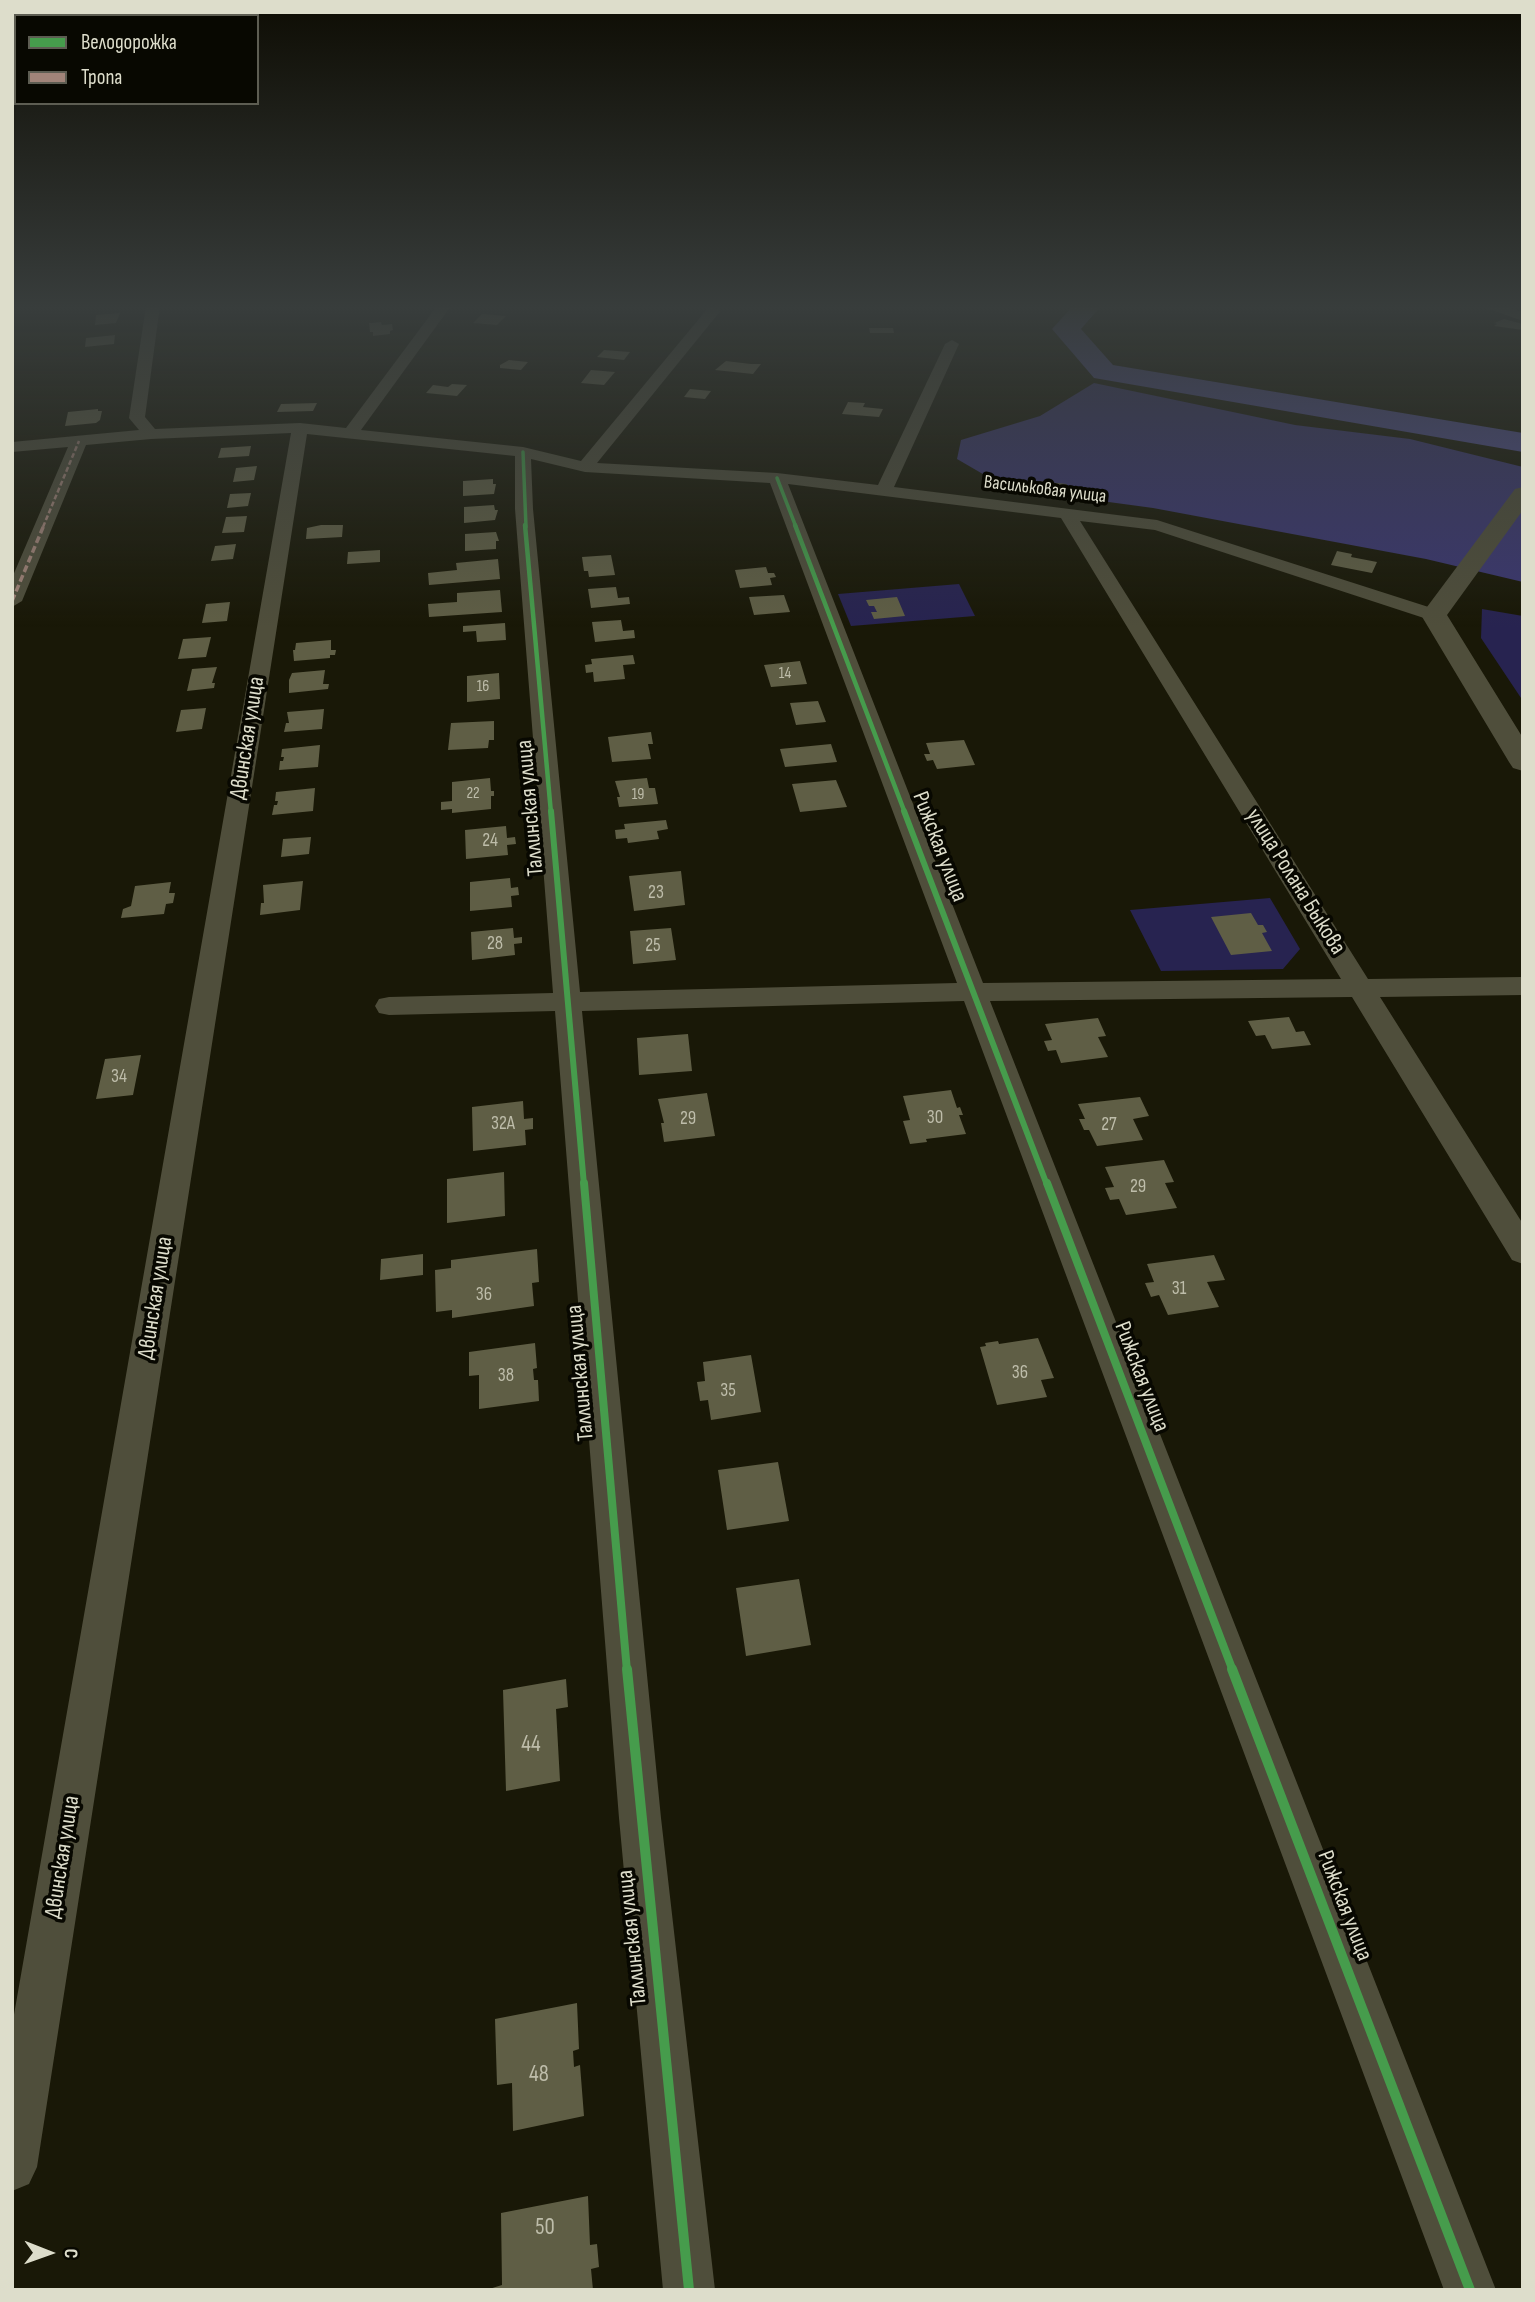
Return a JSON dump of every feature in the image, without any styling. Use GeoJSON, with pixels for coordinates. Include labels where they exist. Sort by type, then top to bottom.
{"type":"FeatureCollection","features":[{"type":"Feature","properties":{"kind":"street"},"geometry":{"type":"LineString","coordinates":[[138,413],[137,418],[151,434]]}},
{"type":"Feature","properties":{"kind":"street"},"geometry":{"type":"LineString","coordinates":[[350,434],[365,413]]}},
{"type":"Feature","properties":{"kind":"street"},"geometry":{"type":"LineString","coordinates":[[584,467],[628,413]]}},
{"type":"Feature","properties":{"kind":"street"},"geometry":{"type":"LineString","coordinates":[[884,491],[920,413]]}},
{"type":"Feature","properties":{"kind":"street","name":"Васильковая улица"},"geometry":{"type":"LineString","coordinates":[[12,447],[151,434],[300,428],[523,452],[584,467],[777,478],[1157,525],[1434,615]]}},
{"type":"Feature","properties":{"kind":"street","name":"Двинская улица"},"geometry":{"type":"LineString","coordinates":[[12,2167],[300,428]]}},
{"type":"Feature","properties":{"kind":"street"},"geometry":{"type":"LineString","coordinates":[[12,601],[79,441]]}},
{"type":"Feature","properties":{"kind":"street","name":"Таллинская улица"},"geometry":{"type":"LineString","coordinates":[[523,452],[524,509],[640,1818],[689,2290]]}},
{"type":"Feature","properties":{"kind":"street","name":"Рижская улица"},"geometry":{"type":"LineString","coordinates":[[777,478],[1470,2290]]}},
{"type":"Feature","properties":{"kind":"street"},"geometry":{"type":"LineString","coordinates":[[1523,494],[1434,615],[1523,762]]}},
{"type":"Feature","properties":{"kind":"street","name":"улица Ролана Быкова"},"geometry":{"type":"LineString","coordinates":[[1067,514],[1523,1251]]}},
{"type":"Feature","properties":{"kind":"street"},"geometry":{"type":"LineString","coordinates":[[388,1006],[973,992],[1523,986]]}},
{"type":"Feature","properties":{"kind":"shaded area"},"geometry":{"type":"Polygon","coordinates":[[[1044,413],[1240,413],[1295,425],[1410,439],[1523,467],[1523,582],[1426,559],[1153,508],[1057,495],[988,477],[957,459],[961,440],[1044,413]]]}},
{"type":"Feature","properties":{"kind":"shaded area"},"geometry":{"type":"Polygon","coordinates":[[[959,584],[975,616],[851,626],[838,594],[959,584]]]}},
{"type":"Feature","properties":{"kind":"shaded area"},"geometry":{"type":"Polygon","coordinates":[[[1482,609],[1523,616],[1523,701],[1481,638],[1482,609]]]}},
{"type":"Feature","properties":{"kind":"shaded area"},"geometry":{"type":"Polygon","coordinates":[[[1270,898],[1300,949],[1283,969],[1161,971],[1130,910],[1270,898]]]}},
{"type":"Feature","properties":{"kind":"building"},"geometry":{"type":"Polygon","coordinates":[[[68,413],[101,413],[96,423],[65,426],[68,413]]]}},
{"type":"Feature","properties":{"kind":"building"},"geometry":{"type":"Polygon","coordinates":[[[842,413],[881,413],[879,417],[842,413]]]}},
{"type":"Feature","properties":{"kind":"building"},"geometry":{"type":"Polygon","coordinates":[[[251,446],[249,456],[218,458],[221,448],[251,446]]]}},
{"type":"Feature","properties":{"kind":"building"},"geometry":{"type":"Polygon","coordinates":[[[257,466],[254,480],[233,482],[236,468],[257,466]]]}},
{"type":"Feature","properties":{"kind":"building"},"geometry":{"type":"Polygon","coordinates":[[[493,479],[493,484],[496,484],[494,494],[463,496],[463,481],[493,479]]]}},
{"type":"Feature","properties":{"kind":"building"},"geometry":{"type":"Polygon","coordinates":[[[1039,481],[1067,484],[1066,487],[1073,488],[1072,496],[1065,495],[1064,499],[1036,496],[1039,481]]]}},
{"type":"Feature","properties":{"kind":"building"},"geometry":{"type":"Polygon","coordinates":[[[251,493],[248,506],[227,508],[230,494],[251,493]]]}},
{"type":"Feature","properties":{"kind":"building"},"geometry":{"type":"Polygon","coordinates":[[[494,505],[495,510],[498,510],[495,520],[464,523],[464,507],[494,505]]]}},
{"type":"Feature","properties":{"kind":"building"},"geometry":{"type":"Polygon","coordinates":[[[247,516],[244,532],[222,533],[226,517],[247,516]]]}},
{"type":"Feature","properties":{"kind":"building"},"geometry":{"type":"Polygon","coordinates":[[[343,525],[342,537],[306,539],[307,528],[343,525]]]}},
{"type":"Feature","properties":{"kind":"building"},"geometry":{"type":"Polygon","coordinates":[[[496,532],[499,541],[496,541],[496,549],[465,551],[465,534],[496,532]]]}},
{"type":"Feature","properties":{"kind":"building"},"geometry":{"type":"Polygon","coordinates":[[[236,544],[233,559],[211,561],[215,546],[236,544]]]}},
{"type":"Feature","properties":{"kind":"building"},"geometry":{"type":"Polygon","coordinates":[[[380,550],[380,562],[347,564],[348,552],[380,550]]]}},
{"type":"Feature","properties":{"kind":"building"},"geometry":{"type":"Polygon","coordinates":[[[1337,551],[1377,562],[1372,573],[1331,565],[1337,551]]]}},
{"type":"Feature","properties":{"kind":"building"},"geometry":{"type":"Polygon","coordinates":[[[611,555],[615,575],[589,577],[588,571],[584,571],[582,557],[611,555]]]}},
{"type":"Feature","properties":{"kind":"building"},"geometry":{"type":"Polygon","coordinates":[[[498,559],[500,579],[429,585],[428,573],[457,570],[456,563],[498,559]]]}},
{"type":"Feature","properties":{"kind":"building"},"geometry":{"type":"Polygon","coordinates":[[[766,567],[768,573],[774,573],[776,577],[770,578],[772,585],[740,588],[735,570],[766,567]]]}},
{"type":"Feature","properties":{"kind":"building"},"geometry":{"type":"Polygon","coordinates":[[[616,587],[618,598],[629,597],[630,604],[591,608],[588,589],[616,587]]]}},
{"type":"Feature","properties":{"kind":"building"},"geometry":{"type":"Polygon","coordinates":[[[500,590],[502,612],[429,617],[428,604],[457,602],[457,593],[500,590]]]}},
{"type":"Feature","properties":{"kind":"building"},"geometry":{"type":"Polygon","coordinates":[[[784,595],[790,612],[754,615],[749,597],[784,595]]]}},
{"type":"Feature","properties":{"kind":"building"},"geometry":{"type":"Polygon","coordinates":[[[897,597],[905,616],[874,619],[871,612],[877,612],[866,600],[897,597]]]}},
{"type":"Feature","properties":{"kind":"building"},"geometry":{"type":"Polygon","coordinates":[[[230,602],[227,621],[202,623],[206,604],[230,602]]]}},
{"type":"Feature","properties":{"kind":"building"},"geometry":{"type":"Polygon","coordinates":[[[621,620],[623,631],[634,630],[635,638],[595,642],[592,622],[621,620]]]}},
{"type":"Feature","properties":{"kind":"building"},"geometry":{"type":"Polygon","coordinates":[[[505,623],[506,640],[477,642],[476,631],[463,632],[463,626],[505,623]]]}},
{"type":"Feature","properties":{"kind":"building"},"geometry":{"type":"Polygon","coordinates":[[[211,637],[206,657],[178,659],[183,639],[211,637]]]}},
{"type":"Feature","properties":{"kind":"building"},"geometry":{"type":"Polygon","coordinates":[[[331,640],[331,650],[336,650],[335,655],[330,655],[330,658],[294,661],[293,650],[296,643],[331,640]]]}},
{"type":"Feature","properties":{"kind":"building"},"geometry":{"type":"Polygon","coordinates":[[[633,655],[635,664],[623,665],[625,679],[594,682],[593,672],[586,673],[585,665],[592,664],[591,659],[633,655]]]}},
{"type":"Feature","properties":{"kind":"building"},"geometry":{"type":"Polygon","coordinates":[[[800,661],[807,684],[771,687],[764,665],[800,661]]]}},
{"type":"Feature","properties":{"kind":"building"},"geometry":{"type":"Polygon","coordinates":[[[217,667],[212,683],[215,683],[214,688],[187,691],[192,669],[217,667]]]}},
{"type":"Feature","properties":{"kind":"building"},"geometry":{"type":"Polygon","coordinates":[[[325,670],[323,684],[329,684],[328,689],[289,693],[292,673],[325,670]]]}},
{"type":"Feature","properties":{"kind":"building"},"geometry":{"type":"Polygon","coordinates":[[[499,673],[500,699],[467,702],[467,676],[499,673]]]}},
{"type":"Feature","properties":{"kind":"building"},"geometry":{"type":"Polygon","coordinates":[[[818,701],[826,722],[796,725],[790,703],[818,701]]]}},
{"type":"Feature","properties":{"kind":"building"},"geometry":{"type":"Polygon","coordinates":[[[206,708],[202,729],[176,732],[181,710],[206,708]]]}},
{"type":"Feature","properties":{"kind":"building"},"geometry":{"type":"Polygon","coordinates":[[[324,709],[322,729],[284,732],[286,723],[289,723],[287,712],[324,709]]]}},
{"type":"Feature","properties":{"kind":"building"},"geometry":{"type":"Polygon","coordinates":[[[494,721],[494,740],[489,740],[488,748],[448,750],[451,723],[494,721]]]}},
{"type":"Feature","properties":{"kind":"building"},"geometry":{"type":"Polygon","coordinates":[[[651,732],[653,744],[648,744],[651,759],[612,762],[608,737],[651,732]]]}},
{"type":"Feature","properties":{"kind":"building"},"geometry":{"type":"Polygon","coordinates":[[[964,740],[975,765],[937,769],[933,760],[927,761],[924,754],[930,754],[926,743],[964,740]]]}},
{"type":"Feature","properties":{"kind":"building"},"geometry":{"type":"Polygon","coordinates":[[[831,744],[837,762],[785,767],[780,749],[831,744]]]}},
{"type":"Feature","properties":{"kind":"building"},"geometry":{"type":"Polygon","coordinates":[[[320,745],[318,767],[279,770],[280,761],[283,761],[284,757],[281,757],[282,749],[320,745]]]}},
{"type":"Feature","properties":{"kind":"building"},"geometry":{"type":"Polygon","coordinates":[[[490,778],[491,791],[494,791],[494,796],[491,796],[491,809],[452,813],[452,809],[441,810],[441,802],[452,801],[452,782],[490,778]]]}},
{"type":"Feature","properties":{"kind":"building"},"geometry":{"type":"Polygon","coordinates":[[[647,778],[649,788],[655,788],[658,804],[619,807],[617,797],[620,797],[615,781],[647,778]]]}},
{"type":"Feature","properties":{"kind":"building"},"geometry":{"type":"Polygon","coordinates":[[[836,780],[847,807],[800,812],[792,784],[836,780]]]}},
{"type":"Feature","properties":{"kind":"building"},"geometry":{"type":"Polygon","coordinates":[[[315,788],[313,811],[272,815],[274,805],[277,805],[278,801],[275,801],[276,792],[315,788]]]}},
{"type":"Feature","properties":{"kind":"building"},"geometry":{"type":"Polygon","coordinates":[[[666,820],[668,829],[657,831],[659,839],[628,843],[627,838],[616,839],[615,830],[625,829],[624,824],[666,820]]]}},
{"type":"Feature","properties":{"kind":"building"},"geometry":{"type":"Polygon","coordinates":[[[506,826],[507,838],[515,837],[516,844],[507,845],[508,855],[466,859],[465,830],[506,826]]]}},
{"type":"Feature","properties":{"kind":"building"},"geometry":{"type":"Polygon","coordinates":[[[311,837],[309,854],[281,857],[283,839],[311,837]]]}},
{"type":"Feature","properties":{"kind":"building"},"geometry":{"type":"Polygon","coordinates":[[[681,871],[685,905],[634,911],[629,876],[681,871]]]}},
{"type":"Feature","properties":{"kind":"building"},"geometry":{"type":"Polygon","coordinates":[[[510,878],[511,888],[518,887],[519,895],[511,896],[512,907],[470,911],[470,882],[510,878]]]}},
{"type":"Feature","properties":{"kind":"building"},"geometry":{"type":"Polygon","coordinates":[[[303,881],[300,910],[260,915],[261,903],[264,903],[263,885],[303,881]]]}},
{"type":"Feature","properties":{"kind":"building"},"geometry":{"type":"Polygon","coordinates":[[[171,882],[169,893],[175,893],[173,903],[166,904],[164,914],[121,918],[123,909],[131,906],[135,886],[171,882]]]}},
{"type":"Feature","properties":{"kind":"building"},"geometry":{"type":"Polygon","coordinates":[[[1251,913],[1258,925],[1263,925],[1267,932],[1262,933],[1272,951],[1231,955],[1211,917],[1251,913]]]}},
{"type":"Feature","properties":{"kind":"building"},"geometry":{"type":"Polygon","coordinates":[[[513,928],[514,938],[522,937],[522,943],[514,944],[515,955],[472,960],[471,932],[513,928]]]}},
{"type":"Feature","properties":{"kind":"building"},"geometry":{"type":"Polygon","coordinates":[[[671,928],[676,960],[633,964],[630,931],[671,928]]]}},
{"type":"Feature","properties":{"kind":"building"},"geometry":{"type":"Polygon","coordinates":[[[1289,1017],[1296,1032],[1304,1031],[1311,1045],[1272,1049],[1265,1035],[1256,1036],[1248,1021],[1289,1017]]]}},
{"type":"Feature","properties":{"kind":"building"},"geometry":{"type":"Polygon","coordinates":[[[1098,1018],[1106,1036],[1098,1037],[1108,1057],[1061,1063],[1056,1050],[1048,1051],[1044,1041],[1052,1040],[1045,1024],[1098,1018]]]}},
{"type":"Feature","properties":{"kind":"building"},"geometry":{"type":"Polygon","coordinates":[[[688,1034],[692,1071],[639,1075],[637,1038],[688,1034]]]}},
{"type":"Feature","properties":{"kind":"building"},"geometry":{"type":"Polygon","coordinates":[[[141,1055],[133,1095],[96,1099],[105,1059],[141,1055]]]}},
{"type":"Feature","properties":{"kind":"building"},"geometry":{"type":"Polygon","coordinates":[[[951,1090],[957,1108],[960,1107],[963,1115],[959,1115],[966,1134],[926,1139],[927,1142],[910,1144],[903,1121],[910,1120],[903,1096],[951,1090]]]}},
{"type":"Feature","properties":{"kind":"building"},"geometry":{"type":"Polygon","coordinates":[[[707,1093],[715,1136],[664,1142],[661,1123],[664,1123],[658,1099],[707,1093]]]}},
{"type":"Feature","properties":{"kind":"building"},"geometry":{"type":"Polygon","coordinates":[[[1140,1097],[1149,1116],[1133,1119],[1143,1140],[1097,1146],[1089,1130],[1084,1130],[1079,1119],[1085,1119],[1078,1104],[1140,1097]]]}},
{"type":"Feature","properties":{"kind":"building"},"geometry":{"type":"Polygon","coordinates":[[[523,1101],[524,1119],[533,1118],[533,1129],[525,1130],[526,1145],[473,1151],[472,1107],[523,1101]]]}},
{"type":"Feature","properties":{"kind":"building"},"geometry":{"type":"Polygon","coordinates":[[[1164,1160],[1174,1182],[1165,1183],[1177,1208],[1126,1215],[1119,1199],[1110,1200],[1105,1188],[1114,1187],[1105,1167],[1164,1160]]]}},
{"type":"Feature","properties":{"kind":"building"},"geometry":{"type":"Polygon","coordinates":[[[504,1172],[505,1216],[447,1223],[447,1179],[504,1172]]]}},
{"type":"Feature","properties":{"kind":"building"},"geometry":{"type":"Polygon","coordinates":[[[537,1249],[539,1282],[532,1283],[534,1306],[452,1318],[452,1310],[436,1312],[435,1270],[451,1268],[451,1260],[537,1249]]]}},
{"type":"Feature","properties":{"kind":"building"},"geometry":{"type":"Polygon","coordinates":[[[423,1254],[423,1275],[380,1280],[381,1259],[423,1254]]]}},
{"type":"Feature","properties":{"kind":"building"},"geometry":{"type":"Polygon","coordinates":[[[1214,1255],[1225,1280],[1207,1282],[1219,1307],[1168,1315],[1159,1295],[1151,1297],[1145,1283],[1154,1282],[1147,1264],[1214,1255]]]}},
{"type":"Feature","properties":{"kind":"building"},"geometry":{"type":"Polygon","coordinates":[[[1038,1338],[1054,1378],[1041,1380],[1047,1397],[997,1405],[980,1347],[986,1346],[985,1343],[998,1341],[999,1344],[1038,1338]]]}},
{"type":"Feature","properties":{"kind":"building"},"geometry":{"type":"Polygon","coordinates":[[[535,1343],[537,1368],[533,1369],[534,1380],[538,1380],[539,1401],[479,1409],[479,1375],[469,1376],[469,1352],[535,1343]]]}},
{"type":"Feature","properties":{"kind":"building"},"geometry":{"type":"Polygon","coordinates":[[[751,1355],[761,1412],[711,1420],[708,1400],[700,1401],[697,1382],[705,1381],[703,1362],[751,1355]]]}},
{"type":"Feature","properties":{"kind":"building"},"geometry":{"type":"Polygon","coordinates":[[[778,1462],[789,1521],[727,1530],[718,1470],[778,1462]]]}},
{"type":"Feature","properties":{"kind":"building"},"geometry":{"type":"Polygon","coordinates":[[[799,1579],[811,1645],[746,1656],[736,1588],[799,1579]]]}},
{"type":"Feature","properties":{"kind":"building"},"geometry":{"type":"Polygon","coordinates":[[[566,1679],[568,1707],[556,1709],[560,1781],[506,1791],[503,1690],[566,1679]]]}},
{"type":"Feature","properties":{"kind":"building"},"geometry":{"type":"Polygon","coordinates":[[[577,2003],[579,2049],[573,2051],[574,2067],[580,2065],[584,2116],[513,2131],[512,2083],[497,2085],[495,2019],[577,2003]]]}},
{"type":"Feature","properties":{"kind":"building"},"geometry":{"type":"Polygon","coordinates":[[[588,2196],[590,2245],[597,2244],[599,2267],[591,2269],[593,2290],[486,2290],[502,2285],[501,2213],[588,2196]]]}},
{"type":"Feature","properties":{"kind":"waterway"},"geometry":{"type":"LineString","coordinates":[[1348,413],[1523,443]]}},
{"type":"Feature","properties":{"kind":"marked path"},"geometry":{"type":"LineString","coordinates":[[12,601],[79,441]]}},
{"type":"Feature","properties":{"kind":"cycle path"},"geometry":{"type":"LineString","coordinates":[[523,452],[524,509],[640,1818],[689,2290]]}},
{"type":"Feature","properties":{"kind":"cycle path"},"geometry":{"type":"LineString","coordinates":[[777,478],[1470,2290]]}}]}
